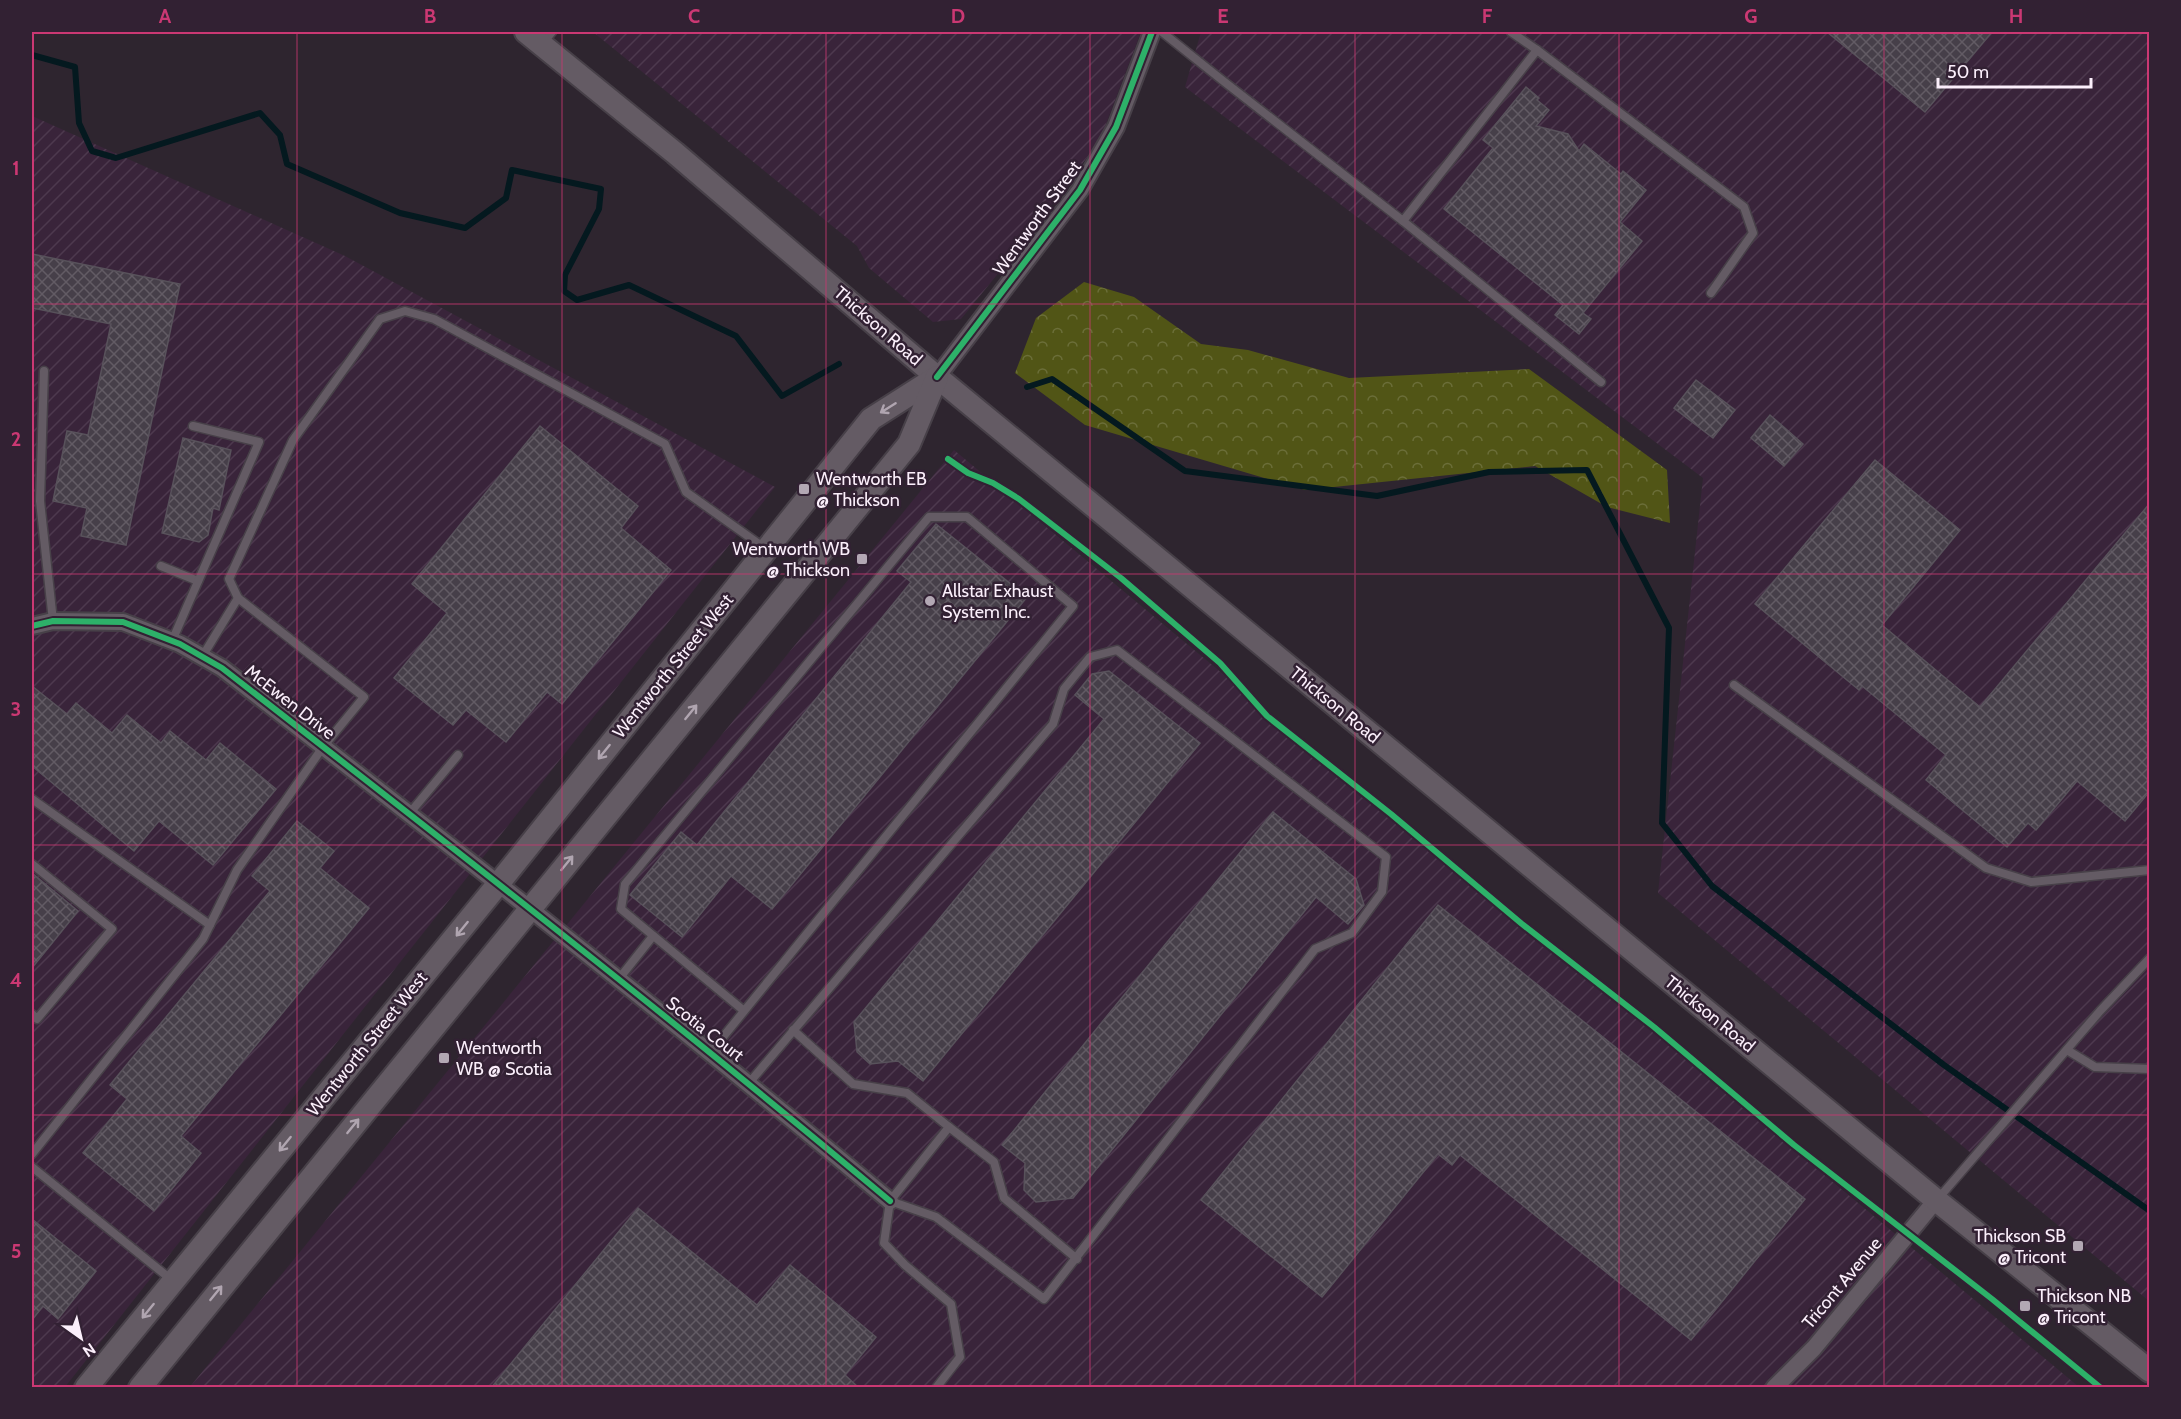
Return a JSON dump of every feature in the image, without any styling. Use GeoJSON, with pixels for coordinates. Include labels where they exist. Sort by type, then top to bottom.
{"type":"FeatureCollection","features":[{"type":"Feature","properties":{"kind":"main road","name":"Thickson Road"},"geometry":{"type":"LineString","coordinates":[[540,36],[937,377],[1936,1200],[2150,1371]]}},
{"type":"Feature","properties":{"kind":"main road","name":"Wentworth Street West"},"geometry":{"type":"LineString","coordinates":[[86,1388],[499,883],[871,419],[937,377]]}},
{"type":"Feature","properties":{"kind":"main road"},"geometry":{"type":"LineString","coordinates":[[148,1382],[530,908],[909,444],[937,377]]}},
{"type":"Feature","properties":{"kind":"street","name":"Wentworth Street"},"geometry":{"type":"LineString","coordinates":[[937,377],[1080,190],[1116,127],[1152,32]]}},
{"type":"Feature","properties":{"kind":"street","name":"McEwen Drive"},"geometry":{"type":"LineString","coordinates":[[32,626],[53,621],[123,622],[172,641],[222,668],[499,883]]}},
{"type":"Feature","properties":{"kind":"street","name":"Scotia Court"},"geometry":{"type":"LineString","coordinates":[[499,883],[749,1083],[890,1201]]}},
{"type":"Feature","properties":{"kind":"street","name":"Tricont Avenue"},"geometry":{"type":"LineString","coordinates":[[1774,1388],[1814,1348],[1936,1200]]}},
{"type":"Feature","properties":{"kind":"lane"},"geometry":{"type":"LineString","coordinates":[[1162,32],[1403,220],[1601,382]]}},
{"type":"Feature","properties":{"kind":"lane"},"geometry":{"type":"LineString","coordinates":[[1510,32],[1744,207],[1753,233],[1712,293]]}},
{"type":"Feature","properties":{"kind":"lane"},"geometry":{"type":"LineString","coordinates":[[1403,220],[1536,50]]}},
{"type":"Feature","properties":{"kind":"lane"},"geometry":{"type":"LineString","coordinates":[[32,1154],[204,939],[237,870],[323,747],[364,697],[238,598],[229,579],[293,440],[380,319],[405,311],[434,319],[665,444],[686,492],[767,550]]}},
{"type":"Feature","properties":{"kind":"lane"},"geometry":{"type":"LineString","coordinates":[[44,371],[40,501],[53,621]]}},
{"type":"Feature","properties":{"kind":"lane"},"geometry":{"type":"LineString","coordinates":[[172,641],[259,442],[193,426]]}},
{"type":"Feature","properties":{"kind":"lane"},"geometry":{"type":"LineString","coordinates":[[710,1053],[1073,606],[967,517],[929,517],[625,884],[621,909],[743,1010]]}},
{"type":"Feature","properties":{"kind":"lane"},"geometry":{"type":"LineString","coordinates":[[161,566],[198,581]]}},
{"type":"Feature","properties":{"kind":"lane"},"geometry":{"type":"LineString","coordinates":[[202,657],[238,598]]}},
{"type":"Feature","properties":{"kind":"lane"},"geometry":{"type":"LineString","coordinates":[[749,1083],[1053,724],[1064,689],[1090,657],[1117,650],[1386,858],[1382,892],[1352,933],[1315,949],[1044,1299],[936,1216],[890,1201]]}},
{"type":"Feature","properties":{"kind":"lane"},"geometry":{"type":"LineString","coordinates":[[1734,685],[1986,868],[2031,882],[2150,870]]}},
{"type":"Feature","properties":{"kind":"lane"},"geometry":{"type":"LineString","coordinates":[[409,814],[458,755]]}},
{"type":"Feature","properties":{"kind":"lane"},"geometry":{"type":"LineString","coordinates":[[32,799],[210,925]]}},
{"type":"Feature","properties":{"kind":"lane"},"geometry":{"type":"LineString","coordinates":[[32,864],[112,929],[38,1018],[32,1014]]}},
{"type":"Feature","properties":{"kind":"lane"},"geometry":{"type":"LineString","coordinates":[[618,980],[653,936]]}},
{"type":"Feature","properties":{"kind":"lane"},"geometry":{"type":"LineString","coordinates":[[1936,1200],[2150,958]]}},
{"type":"Feature","properties":{"kind":"lane"},"geometry":{"type":"LineString","coordinates":[[793,1030],[854,1084],[908,1093],[994,1162],[1004,1198],[1077,1259]]}},
{"type":"Feature","properties":{"kind":"lane"},"geometry":{"type":"LineString","coordinates":[[2067,1050],[2096,1066],[2150,1069]]}},
{"type":"Feature","properties":{"kind":"lane"},"geometry":{"type":"LineString","coordinates":[[936,1388],[960,1357],[951,1304],[905,1265],[884,1243],[890,1201],[949,1127]]}},
{"type":"Feature","properties":{"kind":"lane"},"geometry":{"type":"LineString","coordinates":[[32,1167],[173,1281]]}},
{"type":"Feature","properties":{"kind":"shaded area"},"geometry":{"type":"Polygon","coordinates":[[[593,32],[1141,32],[1100,140],[1027,238],[961,319],[933,322],[869,268],[857,246],[593,32]]]}},
{"type":"Feature","properties":{"kind":"shaded area"},"geometry":{"type":"Polygon","coordinates":[[[1201,32],[2149,32],[2149,1301],[1658,893],[1703,478],[1185,87],[1201,32]]]}},
{"type":"Feature","properties":{"kind":"shaded area"},"geometry":{"type":"Polygon","coordinates":[[[32,116],[345,256],[775,487],[65,1387],[32,1388],[32,116]]]}},
{"type":"Feature","properties":{"kind":"shaded area"},"geometry":{"type":"Polygon","coordinates":[[[954,450],[2079,1387],[189,1388],[954,450]]]}},
{"type":"Feature","properties":{"kind":"green space"},"geometry":{"type":"Polygon","coordinates":[[[1084,282],[1134,297],[1201,344],[1248,350],[1349,378],[1529,369],[1667,470],[1670,523],[1607,507],[1535,466],[1305,490],[1085,425],[1015,373],[1036,318],[1084,282]]]}},
{"type":"Feature","properties":{"kind":"building"},"geometry":{"type":"Polygon","coordinates":[[[1827,32],[1992,32],[1925,112],[1827,32]]]}},
{"type":"Feature","properties":{"kind":"building"},"geometry":{"type":"Polygon","coordinates":[[[1526,87],[1549,110],[1536,126],[1568,134],[1579,151],[1584,144],[1621,174],[1623,171],[1646,190],[1620,222],[1642,241],[1583,313],[1591,319],[1579,334],[1555,315],[1563,305],[1444,209],[1493,148],[1483,140],[1526,87]]]}},
{"type":"Feature","properties":{"kind":"building"},"geometry":{"type":"Polygon","coordinates":[[[32,254],[180,284],[126,545],[81,536],[87,508],[53,501],[67,431],[88,435],[111,324],[32,308],[32,254]]]}},
{"type":"Feature","properties":{"kind":"building"},"geometry":{"type":"Polygon","coordinates":[[[1696,380],[1735,410],[1713,438],[1674,408],[1696,380]]]}},
{"type":"Feature","properties":{"kind":"building"},"geometry":{"type":"Polygon","coordinates":[[[1770,415],[1803,444],[1784,466],[1751,438],[1770,415]]]}},
{"type":"Feature","properties":{"kind":"building"},"geometry":{"type":"Polygon","coordinates":[[[540,426],[638,506],[621,528],[671,570],[562,704],[547,692],[506,742],[466,710],[453,725],[394,678],[447,613],[412,584],[540,426]]]}},
{"type":"Feature","properties":{"kind":"building"},"geometry":{"type":"Polygon","coordinates":[[[183,438],[231,450],[219,510],[213,508],[208,535],[199,542],[162,533],[183,438]]]}},
{"type":"Feature","properties":{"kind":"building"},"geometry":{"type":"Polygon","coordinates":[[[1875,460],[1960,530],[1882,625],[1980,707],[2150,503],[2150,791],[2125,821],[2077,781],[2036,830],[2028,823],[2007,847],[1926,780],[1946,755],[1862,686],[1859,690],[1755,604],[1875,460]]]}},
{"type":"Feature","properties":{"kind":"building"},"geometry":{"type":"Polygon","coordinates":[[[936,524],[1027,597],[772,909],[731,876],[682,937],[630,895],[681,832],[697,845],[911,582],[897,571],[936,524]]]}},
{"type":"Feature","properties":{"kind":"building"},"geometry":{"type":"Polygon","coordinates":[[[1109,671],[1200,743],[923,1081],[898,1061],[870,1064],[857,1052],[854,1022],[1104,719],[1075,695],[1092,674],[1109,671]]]}},
{"type":"Feature","properties":{"kind":"building"},"geometry":{"type":"Polygon","coordinates":[[[32,686],[67,714],[76,703],[112,733],[127,715],[161,743],[170,731],[206,760],[220,743],[276,789],[213,865],[159,821],[134,851],[32,766],[32,686]]]}},
{"type":"Feature","properties":{"kind":"building"},"geometry":{"type":"Polygon","coordinates":[[[1273,812],[1356,879],[1364,905],[1348,924],[1316,897],[1073,1198],[1036,1202],[1024,1190],[1025,1163],[1002,1145],[1273,812]]]}},
{"type":"Feature","properties":{"kind":"building"},"geometry":{"type":"Polygon","coordinates":[[[297,821],[334,851],[320,868],[369,908],[181,1136],[201,1153],[154,1211],[83,1153],[127,1099],[110,1085],[270,891],[252,876],[297,821]]]}},
{"type":"Feature","properties":{"kind":"building"},"geometry":{"type":"Polygon","coordinates":[[[32,873],[78,911],[32,968],[32,873]]]}},
{"type":"Feature","properties":{"kind":"building"},"geometry":{"type":"Polygon","coordinates":[[[1438,905],[1805,1199],[1691,1340],[1460,1155],[1452,1165],[1438,1154],[1322,1297],[1201,1200],[1438,905]]]}},
{"type":"Feature","properties":{"kind":"building"},"geometry":{"type":"Polygon","coordinates":[[[638,1208],[757,1305],[790,1265],[876,1337],[845,1375],[859,1388],[491,1388],[638,1208]]]}},
{"type":"Feature","properties":{"kind":"building"},"geometry":{"type":"Polygon","coordinates":[[[32,1219],[96,1271],[58,1319],[43,1306],[32,1320],[32,1219]]]}},
{"type":"Feature","properties":{"kind":"waterway"},"geometry":{"type":"LineString","coordinates":[[32,55],[75,67],[79,123],[92,151],[116,158],[260,113],[280,135],[287,164],[400,213],[465,228],[506,198],[512,170],[601,189],[599,209],[565,275],[564,291],[577,300],[629,285],[736,336],[782,396],[839,364]]}},
{"type":"Feature","properties":{"kind":"waterway"},"geometry":{"type":"LineString","coordinates":[[1027,387],[1052,379],[1185,471],[1377,496],[1489,472],[1587,470],[1669,628],[1662,823],[1712,886],[1944,1065],[2150,1211]]}},
{"type":"Feature","properties":{"kind":"cycle path"},"geometry":{"type":"LineString","coordinates":[[937,377],[1080,190],[1116,127],[1152,32]]}},
{"type":"Feature","properties":{"kind":"cycle path"},"geometry":{"type":"LineString","coordinates":[[948,459],[968,473],[993,483],[1019,499],[1121,578],[1220,663],[1267,716],[1391,814],[1522,924],[1654,1027],[1794,1145],[1992,1299],[2101,1388]]}},
{"type":"Feature","properties":{"kind":"cycle path"},"geometry":{"type":"LineString","coordinates":[[32,626],[53,621],[123,622],[180,644],[222,668],[642,998],[890,1201]]}},
{"type":"Feature","properties":{"kind":"place","name":"Wentworth EB @ Thickson"},"geometry":{"type":"Point","coordinates":[804,489]}},
{"type":"Feature","properties":{"kind":"place","name":"Wentworth WB @ Thickson"},"geometry":{"type":"Point","coordinates":[862,559]}},
{"type":"Feature","properties":{"kind":"place","name":"Allstar Exhaust System Inc."},"geometry":{"type":"Point","coordinates":[930,601]}},
{"type":"Feature","properties":{"kind":"place","name":"Wentworth WB @ Scotia"},"geometry":{"type":"Point","coordinates":[444,1058]}},
{"type":"Feature","properties":{"kind":"place","name":"Thickson SB @ Tricont"},"geometry":{"type":"Point","coordinates":[2078,1246]}},
{"type":"Feature","properties":{"kind":"place","name":"Thickson NB @ Tricont"},"geometry":{"type":"Point","coordinates":[2025,1306]}}]}
